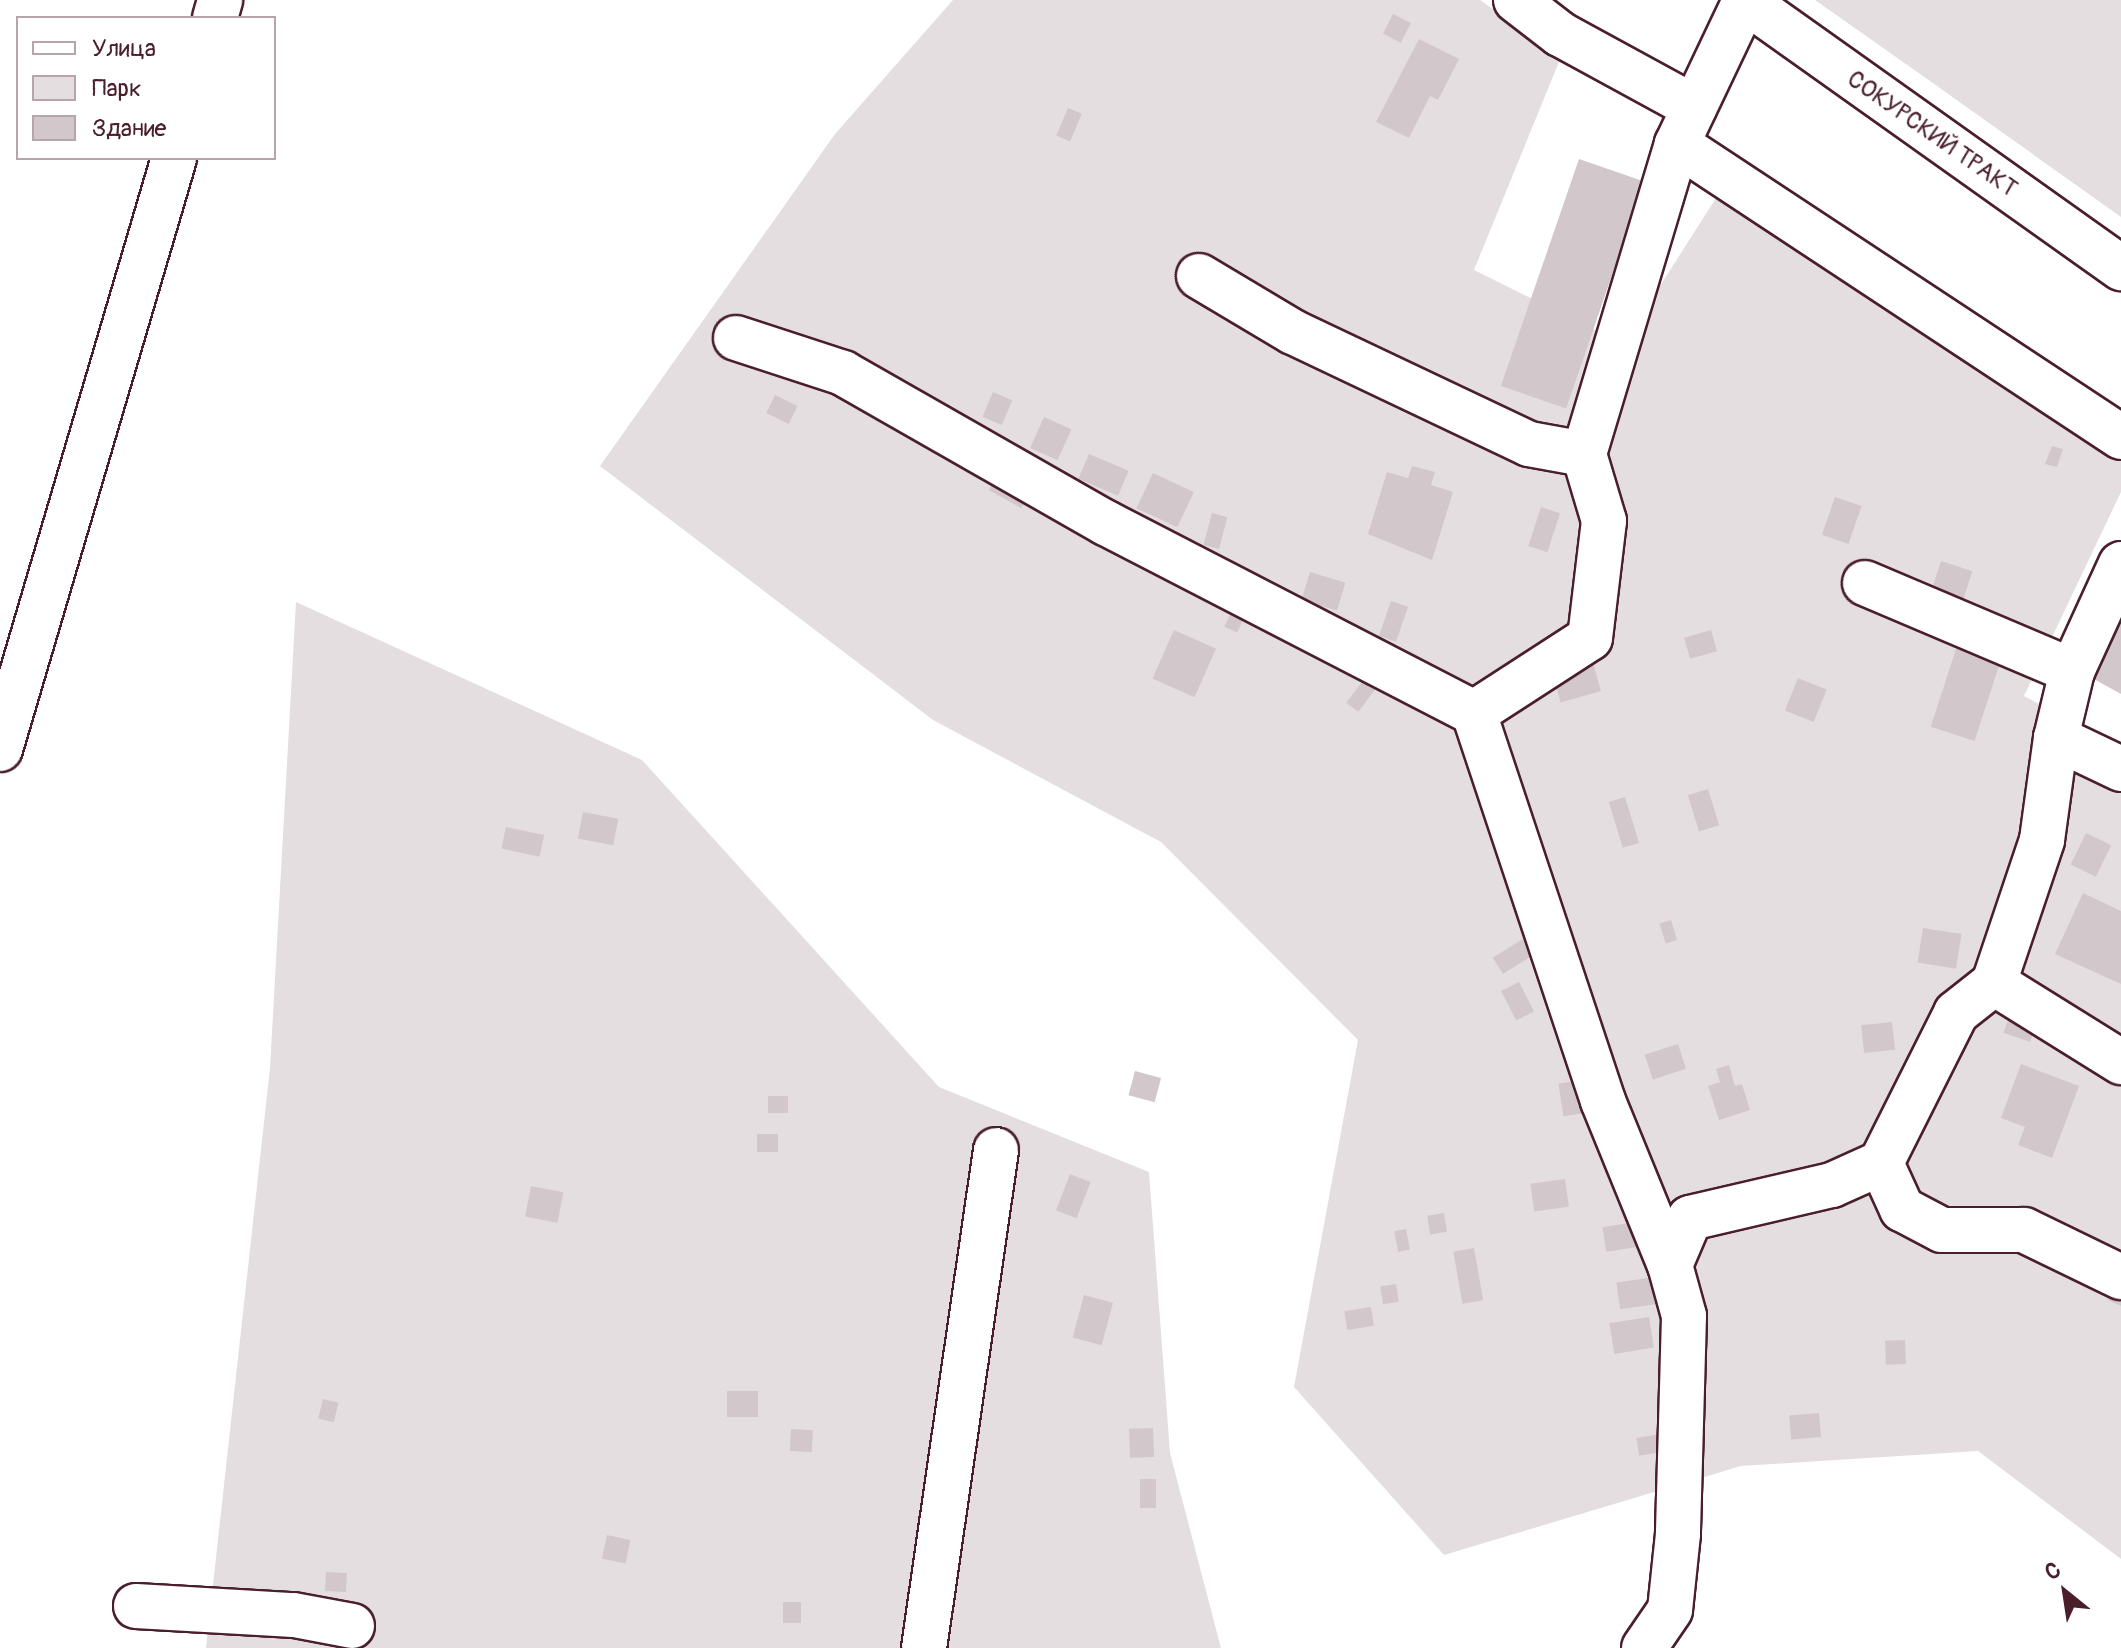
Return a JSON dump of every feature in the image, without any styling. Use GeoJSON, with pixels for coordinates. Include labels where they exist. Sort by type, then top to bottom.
{"type":"FeatureCollection","features":[{"type":"Feature","properties":{"kind":"street"},"geometry":{"type":"LineString","coordinates":[[1516,0],[1686,126],[2121,437]]}},
{"type":"Feature","properties":{"kind":"street"},"geometry":{"type":"LineString","coordinates":[[1474,713],[1590,638],[1604,521],[1584,454],[1686,126],[1744,0]]}},
{"type":"Feature","properties":{"kind":"street","name":"СОКУРСКИЙ ТРАКТ"},"geometry":{"type":"LineString","coordinates":[[1744,0],[2121,268]]}},
{"type":"Feature","properties":{"kind":"street"},"geometry":{"type":"LineString","coordinates":[[0,749],[173,160]]}},
{"type":"Feature","properties":{"kind":"street"},"geometry":{"type":"LineString","coordinates":[[1199,276],[1293,332],[1529,444],[1584,454]]}},
{"type":"Feature","properties":{"kind":"street"},"geometry":{"type":"LineString","coordinates":[[736,338],[843,373],[1106,523],[1474,713],[1603,1101],[1670,1265],[1684,1316],[1678,1534],[1670,1610],[1644,1648]]}},
{"type":"Feature","properties":{"kind":"street"},"geometry":{"type":"LineString","coordinates":[[1670,1265],[1690,1218],[1832,1185],[1881,1163],[1956,1013],[1994,983],[2042,840],[2056,738],[2072,671],[2121,564]]}},
{"type":"Feature","properties":{"kind":"street"},"geometry":{"type":"LineString","coordinates":[[1865,583],[2072,671]]}},
{"type":"Feature","properties":{"kind":"street"},"geometry":{"type":"LineString","coordinates":[[2056,738],[2121,769]]}},
{"type":"Feature","properties":{"kind":"street"},"geometry":{"type":"LineString","coordinates":[[1994,983],[2121,1062]]}},
{"type":"Feature","properties":{"kind":"street"},"geometry":{"type":"LineString","coordinates":[[924,1648],[996,1150]]}},
{"type":"Feature","properties":{"kind":"street"},"geometry":{"type":"LineString","coordinates":[[1881,1163],[1902,1209],[1942,1230],[2024,1230],[2121,1277]]}},
{"type":"Feature","properties":{"kind":"street"},"geometry":{"type":"LineString","coordinates":[[136,1606],[294,1615],[352,1626]]}},
{"type":"Feature","properties":{"kind":"green space"},"geometry":{"type":"Polygon","coordinates":[[[953,0],[1480,0],[1561,57],[1474,270],[1623,344],[1716,198],[2121,450],[2121,492],[2024,696],[2121,748],[2121,1559],[1978,1451],[1741,1466],[1444,1555],[1294,1387],[1358,1040],[1161,842],[933,720],[600,466],[835,134],[953,0]]]}},
{"type":"Feature","properties":{"kind":"green space"},"geometry":{"type":"Polygon","coordinates":[[[1815,0],[2121,0],[2121,217],[1930,81],[1815,0]]]}},
{"type":"Feature","properties":{"kind":"green space"},"geometry":{"type":"Polygon","coordinates":[[[296,602],[642,760],[939,1087],[1149,1172],[1170,1453],[1221,1648],[206,1648],[270,1068],[296,602]]]}},
{"type":"Feature","properties":{"kind":"building"},"geometry":{"type":"Polygon","coordinates":[[[1393,14],[1411,23],[1401,43],[1383,34],[1393,14]]]}},
{"type":"Feature","properties":{"kind":"building"},"geometry":{"type":"Polygon","coordinates":[[[1419,39],[1459,59],[1438,100],[1430,96],[1409,138],[1376,122],[1419,39]]]}},
{"type":"Feature","properties":{"kind":"building"},"geometry":{"type":"Polygon","coordinates":[[[1068,108],[1082,114],[1070,141],[1056,136],[1068,108]]]}},
{"type":"Feature","properties":{"kind":"building"},"geometry":{"type":"Polygon","coordinates":[[[1579,159],[1644,181],[1566,408],[1501,386],[1579,159]]]}},
{"type":"Feature","properties":{"kind":"building"},"geometry":{"type":"Polygon","coordinates":[[[993,392],[1012,400],[1002,425],[982,417],[993,392]]]}},
{"type":"Feature","properties":{"kind":"building"},"geometry":{"type":"Polygon","coordinates":[[[775,395],[797,406],[789,424],[766,413],[775,395]]]}},
{"type":"Feature","properties":{"kind":"building"},"geometry":{"type":"Polygon","coordinates":[[[1044,417],[1071,429],[1058,460],[1030,448],[1044,417]]]}},
{"type":"Feature","properties":{"kind":"building"},"geometry":{"type":"Polygon","coordinates":[[[2052,446],[2063,449],[2057,467],[2045,464],[2052,446]]]}},
{"type":"Feature","properties":{"kind":"building"},"geometry":{"type":"Polygon","coordinates":[[[1089,454],[1129,471],[1118,496],[1078,479],[1089,454]]]}},
{"type":"Feature","properties":{"kind":"building"},"geometry":{"type":"Polygon","coordinates":[[[1412,466],[1435,472],[1431,485],[1453,492],[1432,560],[1368,534],[1387,472],[1408,478],[1412,466]]]}},
{"type":"Feature","properties":{"kind":"building"},"geometry":{"type":"Polygon","coordinates":[[[1000,470],[1032,488],[1021,508],[989,490],[1000,470]]]}},
{"type":"Feature","properties":{"kind":"building"},"geometry":{"type":"Polygon","coordinates":[[[1153,473],[1194,492],[1177,527],[1137,508],[1153,473]]]}},
{"type":"Feature","properties":{"kind":"building"},"geometry":{"type":"Polygon","coordinates":[[[1835,497],[1861,506],[1848,544],[1822,535],[1835,497]]]}},
{"type":"Feature","properties":{"kind":"building"},"geometry":{"type":"Polygon","coordinates":[[[1541,507],[1560,513],[1547,552],[1528,546],[1541,507]]]}},
{"type":"Feature","properties":{"kind":"building"},"geometry":{"type":"Polygon","coordinates":[[[1212,513],[1227,517],[1219,549],[1203,545],[1212,513]]]}},
{"type":"Feature","properties":{"kind":"building"},"geometry":{"type":"Polygon","coordinates":[[[1941,561],[1972,571],[1961,605],[1930,595],[1941,561]]]}},
{"type":"Feature","properties":{"kind":"building"},"geometry":{"type":"Polygon","coordinates":[[[1310,572],[1345,583],[1337,611],[1302,600],[1310,572]]]}},
{"type":"Feature","properties":{"kind":"building"},"geometry":{"type":"Polygon","coordinates":[[[1391,601],[1408,607],[1396,642],[1379,636],[1391,601]]]}},
{"type":"Feature","properties":{"kind":"building"},"geometry":{"type":"Polygon","coordinates":[[[1235,604],[1248,610],[1237,633],[1224,627],[1235,604]]]}},
{"type":"Feature","properties":{"kind":"building"},"geometry":{"type":"Polygon","coordinates":[[[2121,623],[2121,694],[2092,678],[2121,623]]]}},
{"type":"Feature","properties":{"kind":"building"},"geometry":{"type":"Polygon","coordinates":[[[1174,630],[1216,649],[1194,697],[1152,678],[1174,630]]]}},
{"type":"Feature","properties":{"kind":"building"},"geometry":{"type":"Polygon","coordinates":[[[1711,630],[1717,651],[1690,659],[1684,638],[1711,630]]]}},
{"type":"Feature","properties":{"kind":"building"},"geometry":{"type":"Polygon","coordinates":[[[1957,646],[2001,660],[1974,741],[1931,727],[1957,646]]]}},
{"type":"Feature","properties":{"kind":"building"},"geometry":{"type":"Polygon","coordinates":[[[1593,663],[1601,691],[1561,702],[1553,675],[1593,663]]]}},
{"type":"Feature","properties":{"kind":"building"},"geometry":{"type":"Polygon","coordinates":[[[1365,678],[1377,687],[1358,712],[1346,703],[1365,678]]]}},
{"type":"Feature","properties":{"kind":"building"},"geometry":{"type":"Polygon","coordinates":[[[1798,678],[1827,690],[1814,722],[1785,710],[1798,678]]]}},
{"type":"Feature","properties":{"kind":"building"},"geometry":{"type":"Polygon","coordinates":[[[1708,789],[1719,825],[1699,831],[1688,795],[1708,789]]]}},
{"type":"Feature","properties":{"kind":"building"},"geometry":{"type":"Polygon","coordinates":[[[1625,797],[1639,843],[1623,848],[1609,802],[1625,797]]]}},
{"type":"Feature","properties":{"kind":"building"},"geometry":{"type":"Polygon","coordinates":[[[583,812],[618,819],[613,845],[578,839],[583,812]]]}},
{"type":"Feature","properties":{"kind":"building"},"geometry":{"type":"Polygon","coordinates":[[[506,827],[544,835],[540,857],[501,849],[506,827]]]}},
{"type":"Feature","properties":{"kind":"building"},"geometry":{"type":"Polygon","coordinates":[[[2086,833],[2111,845],[2096,877],[2071,864],[2086,833]]]}},
{"type":"Feature","properties":{"kind":"building"},"geometry":{"type":"Polygon","coordinates":[[[2083,893],[2121,911],[2121,984],[2055,954],[2083,893]]]}},
{"type":"Feature","properties":{"kind":"building"},"geometry":{"type":"Polygon","coordinates":[[[1671,920],[1677,940],[1666,944],[1660,924],[1671,920]]]}},
{"type":"Feature","properties":{"kind":"building"},"geometry":{"type":"Polygon","coordinates":[[[1923,928],[1962,934],[1956,969],[1918,963],[1923,928]]]}},
{"type":"Feature","properties":{"kind":"building"},"geometry":{"type":"Polygon","coordinates":[[[1531,934],[1541,950],[1503,974],[1493,958],[1531,934]]]}},
{"type":"Feature","properties":{"kind":"building"},"geometry":{"type":"Polygon","coordinates":[[[1519,982],[1534,1011],[1516,1020],[1501,991],[1519,982]]]}},
{"type":"Feature","properties":{"kind":"building"},"geometry":{"type":"Polygon","coordinates":[[[2011,1011],[2037,1020],[2030,1042],[2004,1033],[2011,1011]]]}},
{"type":"Feature","properties":{"kind":"building"},"geometry":{"type":"Polygon","coordinates":[[[1892,1022],[1895,1050],[1864,1053],[1861,1025],[1892,1022]]]}},
{"type":"Feature","properties":{"kind":"building"},"geometry":{"type":"Polygon","coordinates":[[[1678,1044],[1686,1069],[1653,1080],[1645,1055],[1678,1044]]]}},
{"type":"Feature","properties":{"kind":"building"},"geometry":{"type":"Polygon","coordinates":[[[2021,1064],[2079,1086],[2052,1158],[2018,1145],[2025,1127],[2001,1118],[2021,1064]]]}},
{"type":"Feature","properties":{"kind":"building"},"geometry":{"type":"Polygon","coordinates":[[[1729,1065],[1735,1086],[1742,1084],[1750,1110],[1719,1120],[1708,1086],[1720,1082],[1716,1069],[1729,1065]]]}},
{"type":"Feature","properties":{"kind":"building"},"geometry":{"type":"Polygon","coordinates":[[[1135,1071],[1161,1078],[1155,1102],[1129,1095],[1135,1071]]]}},
{"type":"Feature","properties":{"kind":"building"},"geometry":{"type":"Polygon","coordinates":[[[1588,1079],[1593,1112],[1564,1116],[1558,1084],[1588,1079]]]}},
{"type":"Feature","properties":{"kind":"building"},"geometry":{"type":"Polygon","coordinates":[[[768,1096],[788,1096],[788,1113],[768,1113],[768,1096]]]}},
{"type":"Feature","properties":{"kind":"building"},"geometry":{"type":"Polygon","coordinates":[[[757,1134],[778,1134],[778,1152],[757,1152],[757,1134]]]}},
{"type":"Feature","properties":{"kind":"building"},"geometry":{"type":"Polygon","coordinates":[[[1070,1174],[1091,1182],[1077,1218],[1056,1210],[1070,1174]]]}},
{"type":"Feature","properties":{"kind":"building"},"geometry":{"type":"Polygon","coordinates":[[[1565,1179],[1569,1207],[1534,1212],[1530,1184],[1565,1179]]]}},
{"type":"Feature","properties":{"kind":"building"},"geometry":{"type":"Polygon","coordinates":[[[531,1186],[563,1192],[557,1223],[525,1216],[531,1186]]]}},
{"type":"Feature","properties":{"kind":"building"},"geometry":{"type":"Polygon","coordinates":[[[1444,1213],[1447,1232],[1430,1234],[1427,1216],[1444,1213]]]}},
{"type":"Feature","properties":{"kind":"building"},"geometry":{"type":"Polygon","coordinates":[[[1635,1222],[1639,1247],[1606,1252],[1602,1227],[1635,1222]]]}},
{"type":"Feature","properties":{"kind":"building"},"geometry":{"type":"Polygon","coordinates":[[[1406,1229],[1410,1250],[1398,1252],[1394,1231],[1406,1229]]]}},
{"type":"Feature","properties":{"kind":"building"},"geometry":{"type":"Polygon","coordinates":[[[1474,1248],[1483,1300],[1463,1304],[1453,1252],[1474,1248]]]}},
{"type":"Feature","properties":{"kind":"building"},"geometry":{"type":"Polygon","coordinates":[[[1655,1277],[1659,1304],[1620,1309],[1616,1282],[1655,1277]]]}},
{"type":"Feature","properties":{"kind":"building"},"geometry":{"type":"Polygon","coordinates":[[[1396,1284],[1399,1302],[1383,1304],[1380,1287],[1396,1284]]]}},
{"type":"Feature","properties":{"kind":"building"},"geometry":{"type":"Polygon","coordinates":[[[2114,1286],[2121,1289],[2121,1306],[2108,1300],[2114,1286]]]}},
{"type":"Feature","properties":{"kind":"building"},"geometry":{"type":"Polygon","coordinates":[[[1084,1295],[1113,1303],[1102,1345],[1073,1338],[1084,1295]]]}},
{"type":"Feature","properties":{"kind":"building"},"geometry":{"type":"Polygon","coordinates":[[[1371,1307],[1374,1326],[1347,1330],[1344,1311],[1371,1307]]]}},
{"type":"Feature","properties":{"kind":"building"},"geometry":{"type":"Polygon","coordinates":[[[1649,1317],[1654,1348],[1614,1354],[1609,1323],[1649,1317]]]}},
{"type":"Feature","properties":{"kind":"building"},"geometry":{"type":"Polygon","coordinates":[[[1905,1340],[1906,1364],[1886,1365],[1885,1341],[1905,1340]]]}},
{"type":"Feature","properties":{"kind":"building"},"geometry":{"type":"Polygon","coordinates":[[[727,1391],[758,1391],[758,1417],[727,1417],[727,1391]]]}},
{"type":"Feature","properties":{"kind":"building"},"geometry":{"type":"Polygon","coordinates":[[[323,1399],[339,1403],[334,1422],[318,1418],[323,1399]]]}},
{"type":"Feature","properties":{"kind":"building"},"geometry":{"type":"Polygon","coordinates":[[[1819,1413],[1821,1437],[1791,1440],[1789,1416],[1819,1413]]]}},
{"type":"Feature","properties":{"kind":"building"},"geometry":{"type":"Polygon","coordinates":[[[1153,1428],[1154,1457],[1130,1458],[1129,1429],[1153,1428]]]}},
{"type":"Feature","properties":{"kind":"building"},"geometry":{"type":"Polygon","coordinates":[[[791,1429],[813,1430],[812,1452],[790,1451],[791,1429]]]}},
{"type":"Feature","properties":{"kind":"building"},"geometry":{"type":"Polygon","coordinates":[[[1661,1434],[1664,1452],[1639,1456],[1636,1438],[1661,1434]]]}},
{"type":"Feature","properties":{"kind":"building"},"geometry":{"type":"Polygon","coordinates":[[[1140,1479],[1156,1479],[1156,1508],[1140,1508],[1140,1479]]]}},
{"type":"Feature","properties":{"kind":"building"},"geometry":{"type":"Polygon","coordinates":[[[607,1535],[630,1540],[625,1563],[602,1558],[607,1535]]]}},
{"type":"Feature","properties":{"kind":"building"},"geometry":{"type":"Polygon","coordinates":[[[326,1572],[347,1573],[346,1592],[325,1591],[326,1572]]]}},
{"type":"Feature","properties":{"kind":"building"},"geometry":{"type":"Polygon","coordinates":[[[783,1602],[801,1602],[801,1623],[783,1623],[783,1602]]]}}]}
